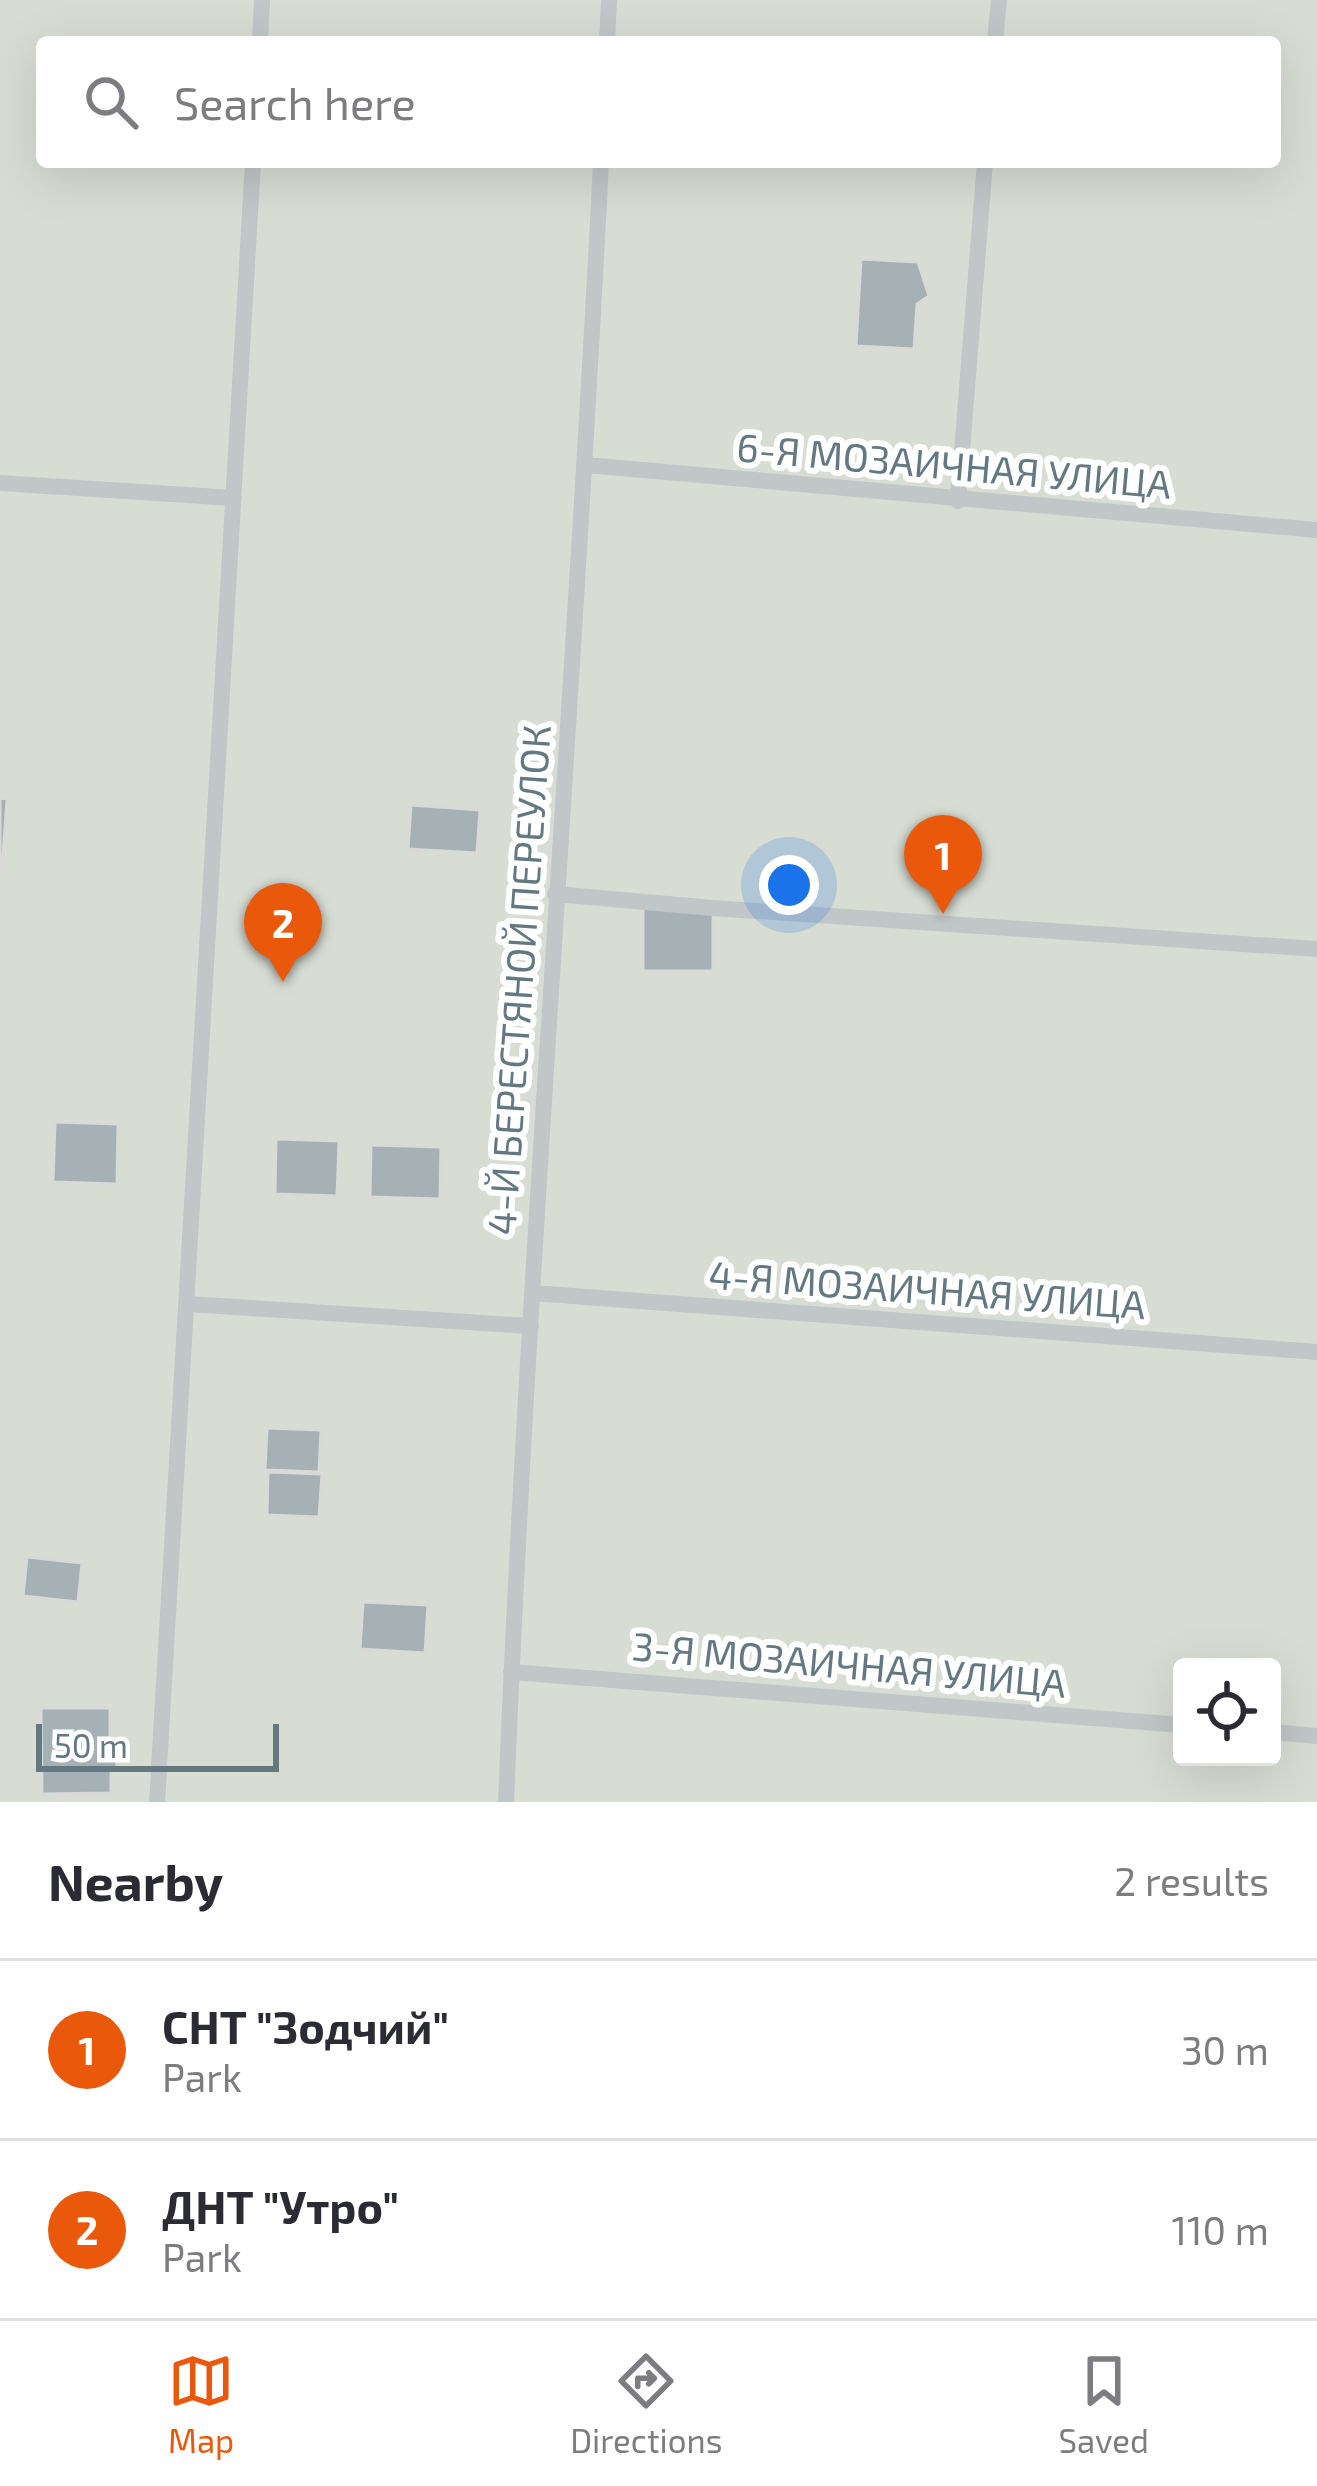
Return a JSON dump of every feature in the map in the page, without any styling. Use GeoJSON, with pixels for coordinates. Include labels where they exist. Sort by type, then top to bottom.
{"type":"FeatureCollection","features":[{"type":"Feature","properties":{"kind":"lane"},"geometry":{"type":"LineString","coordinates":[[260,36],[262,0]]}},
{"type":"Feature","properties":{"kind":"lane"},"geometry":{"type":"LineString","coordinates":[[607,36],[609,0]]}},
{"type":"Feature","properties":{"kind":"lane"},"geometry":{"type":"LineString","coordinates":[[996,36],[999,0]]}},
{"type":"Feature","properties":{"kind":"lane"},"geometry":{"type":"LineString","coordinates":[[157,1802],[253,168]]}},
{"type":"Feature","properties":{"kind":"lane","name":"4-Й БЕРЕСТЯНОЙ ПЕРЕУЛОК"},"geometry":{"type":"LineString","coordinates":[[506,1802],[555,894],[586,465],[601,168]]}},
{"type":"Feature","properties":{"kind":"lane"},"geometry":{"type":"LineString","coordinates":[[958,501],[986,168]]}},
{"type":"Feature","properties":{"kind":"lane","name":"6-Я МОЗАИЧНАЯ УЛИЦА"},"geometry":{"type":"LineString","coordinates":[[586,465],[1317,530]]}},
{"type":"Feature","properties":{"kind":"lane"},"geometry":{"type":"LineString","coordinates":[[0,483],[234,498]]}},
{"type":"Feature","properties":{"kind":"lane"},"geometry":{"type":"LineString","coordinates":[[555,894],[1317,949]]}},
{"type":"Feature","properties":{"kind":"lane","name":"4-Я МОЗАИЧНАЯ УЛИЦА"},"geometry":{"type":"LineString","coordinates":[[532,1293],[1317,1352]]}},
{"type":"Feature","properties":{"kind":"lane"},"geometry":{"type":"LineString","coordinates":[[188,1304],[531,1326]]}},
{"type":"Feature","properties":{"kind":"lane","name":"3-Я МОЗАИЧНАЯ УЛИЦА"},"geometry":{"type":"LineString","coordinates":[[511,1672],[1173,1724]]}},
{"type":"Feature","properties":{"kind":"lane"},"geometry":{"type":"LineString","coordinates":[[1281,1733],[1317,1736]]}},
{"type":"Feature","properties":{"kind":"shaded area"},"geometry":{"type":"Polygon","coordinates":[[[0,0],[1317,0],[1317,1802],[0,1802],[0,0]]]}},
{"type":"Feature","properties":{"kind":"building"},"geometry":{"type":"Polygon","coordinates":[[[861,259],[918,262],[929,296],[917,304],[914,349],[856,346],[861,259]]]}},
{"type":"Feature","properties":{"kind":"building"},"geometry":{"type":"Polygon","coordinates":[[[0,798],[7,799],[2,870],[0,870],[0,798]]]}},
{"type":"Feature","properties":{"kind":"building"},"geometry":{"type":"Polygon","coordinates":[[[411,805],[480,810],[477,853],[408,849],[411,805]]]}},
{"type":"Feature","properties":{"kind":"building"},"geometry":{"type":"Polygon","coordinates":[[[643,908],[713,908],[713,971],[643,971],[643,908]]]}},
{"type":"Feature","properties":{"kind":"building"},"geometry":{"type":"Polygon","coordinates":[[[55,1122],[118,1124],[117,1184],[53,1182],[55,1122]]]}},
{"type":"Feature","properties":{"kind":"building"},"geometry":{"type":"Polygon","coordinates":[[[276,1139],[339,1141],[337,1196],[275,1194],[276,1139]]]}},
{"type":"Feature","properties":{"kind":"building"},"geometry":{"type":"Polygon","coordinates":[[[371,1145],[441,1147],[440,1199],[370,1197],[371,1145]]]}},
{"type":"Feature","properties":{"kind":"building"},"geometry":{"type":"Polygon","coordinates":[[[267,1428],[321,1430],[319,1472],[265,1470],[267,1428]]]}},
{"type":"Feature","properties":{"kind":"building"},"geometry":{"type":"Polygon","coordinates":[[[268,1472],[322,1474],[319,1517],[267,1515],[268,1472]]]}},
{"type":"Feature","properties":{"kind":"building"},"geometry":{"type":"Polygon","coordinates":[[[27,1557],[82,1563],[78,1602],[23,1596],[27,1557]]]}},
{"type":"Feature","properties":{"kind":"building"},"geometry":{"type":"Polygon","coordinates":[[[363,1602],[428,1605],[425,1653],[360,1649],[363,1602]]]}},
{"type":"Feature","properties":{"kind":"building"},"geometry":{"type":"Polygon","coordinates":[[[41,1708],[110,1708],[110,1749],[117,1752],[111,1793],[42,1794],[41,1708]]]}},
{"type":"Feature","properties":{"kind":"place","name":"СНТ \"Зодчий\""},"geometry":{"type":"Point","coordinates":[943,914]}},
{"type":"Feature","properties":{"kind":"place","name":"ДНТ \"Утро\""},"geometry":{"type":"Point","coordinates":[283,982]}}]}
